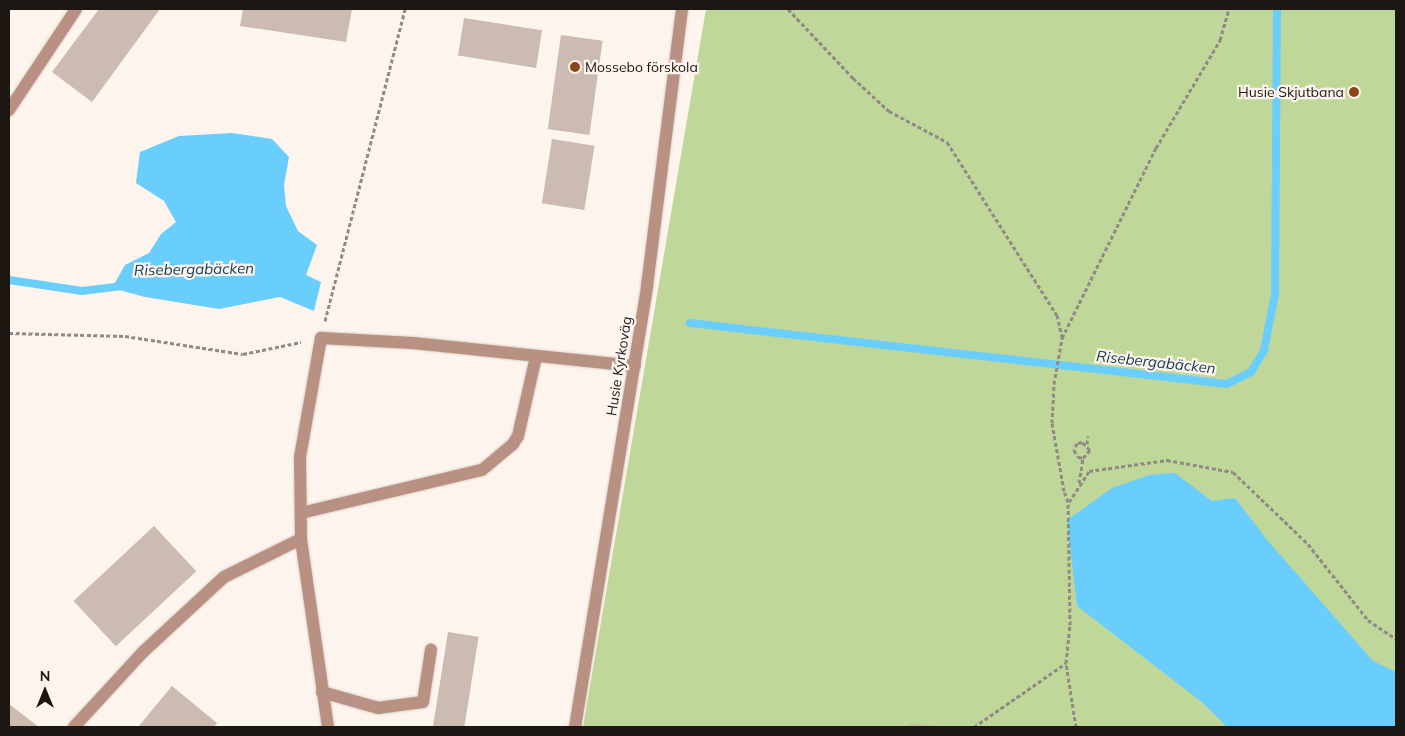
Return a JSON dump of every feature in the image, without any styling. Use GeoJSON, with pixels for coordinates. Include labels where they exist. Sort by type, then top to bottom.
{"type":"FeatureCollection","features":[{"type":"Feature","properties":{"kind":"street"},"geometry":{"type":"LineString","coordinates":[[9,110],[76,9]]}},
{"type":"Feature","properties":{"kind":"street","name":"Husie Kyrkoväg"},"geometry":{"type":"LineString","coordinates":[[576,727],[635,366],[682,9]]}},
{"type":"Feature","properties":{"kind":"street"},"geometry":{"type":"LineString","coordinates":[[328,727],[301,539],[300,513],[300,457],[320,338],[413,343],[635,366]]}},
{"type":"Feature","properties":{"kind":"street"},"geometry":{"type":"LineString","coordinates":[[300,513],[482,470],[513,444],[518,436],[536,356]]}},
{"type":"Feature","properties":{"kind":"street"},"geometry":{"type":"LineString","coordinates":[[74,727],[142,652],[224,577],[301,539]]}},
{"type":"Feature","properties":{"kind":"street"},"geometry":{"type":"LineString","coordinates":[[322,692],[378,708],[423,702],[431,650]]}},
{"type":"Feature","properties":{"kind":"path"},"geometry":{"type":"LineString","coordinates":[[9,333],[125,336],[243,354],[320,338],[405,9]]}},
{"type":"Feature","properties":{"kind":"path"},"geometry":{"type":"LineString","coordinates":[[788,9],[889,111],[947,142],[1057,315],[1062,338]]}},
{"type":"Feature","properties":{"kind":"path"},"geometry":{"type":"LineString","coordinates":[[1076,727],[1066,663],[1070,625],[1068,502],[1055,451],[1052,423],[1054,384],[1062,338],[1156,148],[1220,40],[1229,9]]}},
{"type":"Feature","properties":{"kind":"path"},"geometry":{"type":"LineString","coordinates":[[1078,486],[1083,458],[1090,450],[1087,444],[1088,436]]}},
{"type":"Feature","properties":{"kind":"path"},"geometry":{"type":"LineString","coordinates":[[1083,458],[1076,455],[1074,448],[1079,442],[1087,444]]}},
{"type":"Feature","properties":{"kind":"path"},"geometry":{"type":"LineString","coordinates":[[1068,502],[1089,471],[1167,460],[1233,472],[1308,544],[1368,620],[1396,639]]}},
{"type":"Feature","properties":{"kind":"path"},"geometry":{"type":"LineString","coordinates":[[974,727],[1066,663]]}},
{"type":"Feature","properties":{"kind":"green space"},"geometry":{"type":"Polygon","coordinates":[[[706,9],[1396,9],[1396,727],[583,727],[706,9]]]}},
{"type":"Feature","properties":{"kind":"water"},"geometry":{"type":"Polygon","coordinates":[[[232,133],[272,139],[289,157],[284,185],[286,206],[298,231],[317,245],[306,275],[321,282],[314,311],[280,297],[219,309],[145,297],[112,288],[125,265],[149,253],[161,234],[176,222],[164,201],[136,183],[140,152],[179,136],[232,133]]]}},
{"type":"Feature","properties":{"kind":"water"},"geometry":{"type":"Polygon","coordinates":[[[1175,473],[1212,501],[1235,498],[1268,541],[1373,661],[1396,672],[1396,727],[1227,727],[1203,703],[1077,606],[1067,520],[1112,488],[1149,475],[1175,473]]]}},
{"type":"Feature","properties":{"kind":"building"},"geometry":{"type":"Polygon","coordinates":[[[99,9],[160,9],[92,102],[52,72],[99,9]]]}},
{"type":"Feature","properties":{"kind":"building"},"geometry":{"type":"Polygon","coordinates":[[[243,9],[352,9],[346,42],[240,26],[243,9]]]}},
{"type":"Feature","properties":{"kind":"building"},"geometry":{"type":"Polygon","coordinates":[[[464,18],[542,30],[536,68],[458,56],[464,18]]]}},
{"type":"Feature","properties":{"kind":"building"},"geometry":{"type":"Polygon","coordinates":[[[561,35],[603,41],[589,135],[548,129],[561,35]]]}},
{"type":"Feature","properties":{"kind":"building"},"geometry":{"type":"Polygon","coordinates":[[[552,139],[594,146],[584,210],[542,203],[552,139]]]}},
{"type":"Feature","properties":{"kind":"building"},"geometry":{"type":"Polygon","coordinates":[[[154,526],[196,571],[116,646],[74,601],[154,526]]]}},
{"type":"Feature","properties":{"kind":"building"},"geometry":{"type":"Polygon","coordinates":[[[448,632],[479,637],[464,727],[433,727],[448,632]]]}},
{"type":"Feature","properties":{"kind":"building"},"geometry":{"type":"Polygon","coordinates":[[[172,686],[217,723],[214,727],[138,727],[172,686]]]}},
{"type":"Feature","properties":{"kind":"building"},"geometry":{"type":"Polygon","coordinates":[[[9,704],[39,727],[9,727],[9,704]]]}},
{"type":"Feature","properties":{"kind":"building"},"geometry":{"type":"Polygon","coordinates":[[[909,724],[934,725],[934,727],[909,727],[909,724]]]}},
{"type":"Feature","properties":{"kind":"waterway","name":"Risebergabäcken"},"geometry":{"type":"LineString","coordinates":[[690,323],[1227,384],[1251,372],[1264,350],[1275,294],[1277,9]]}},
{"type":"Feature","properties":{"kind":"waterway","name":"Risebergabäcken"},"geometry":{"type":"LineString","coordinates":[[9,280],[82,291],[120,286]]}},
{"type":"Feature","properties":{"kind":"place","name":"Mossebo förskola"},"geometry":{"type":"Point","coordinates":[575,67]}},
{"type":"Feature","properties":{"kind":"place","name":"Husie Skjutbana"},"geometry":{"type":"Point","coordinates":[1354,92]}}]}
